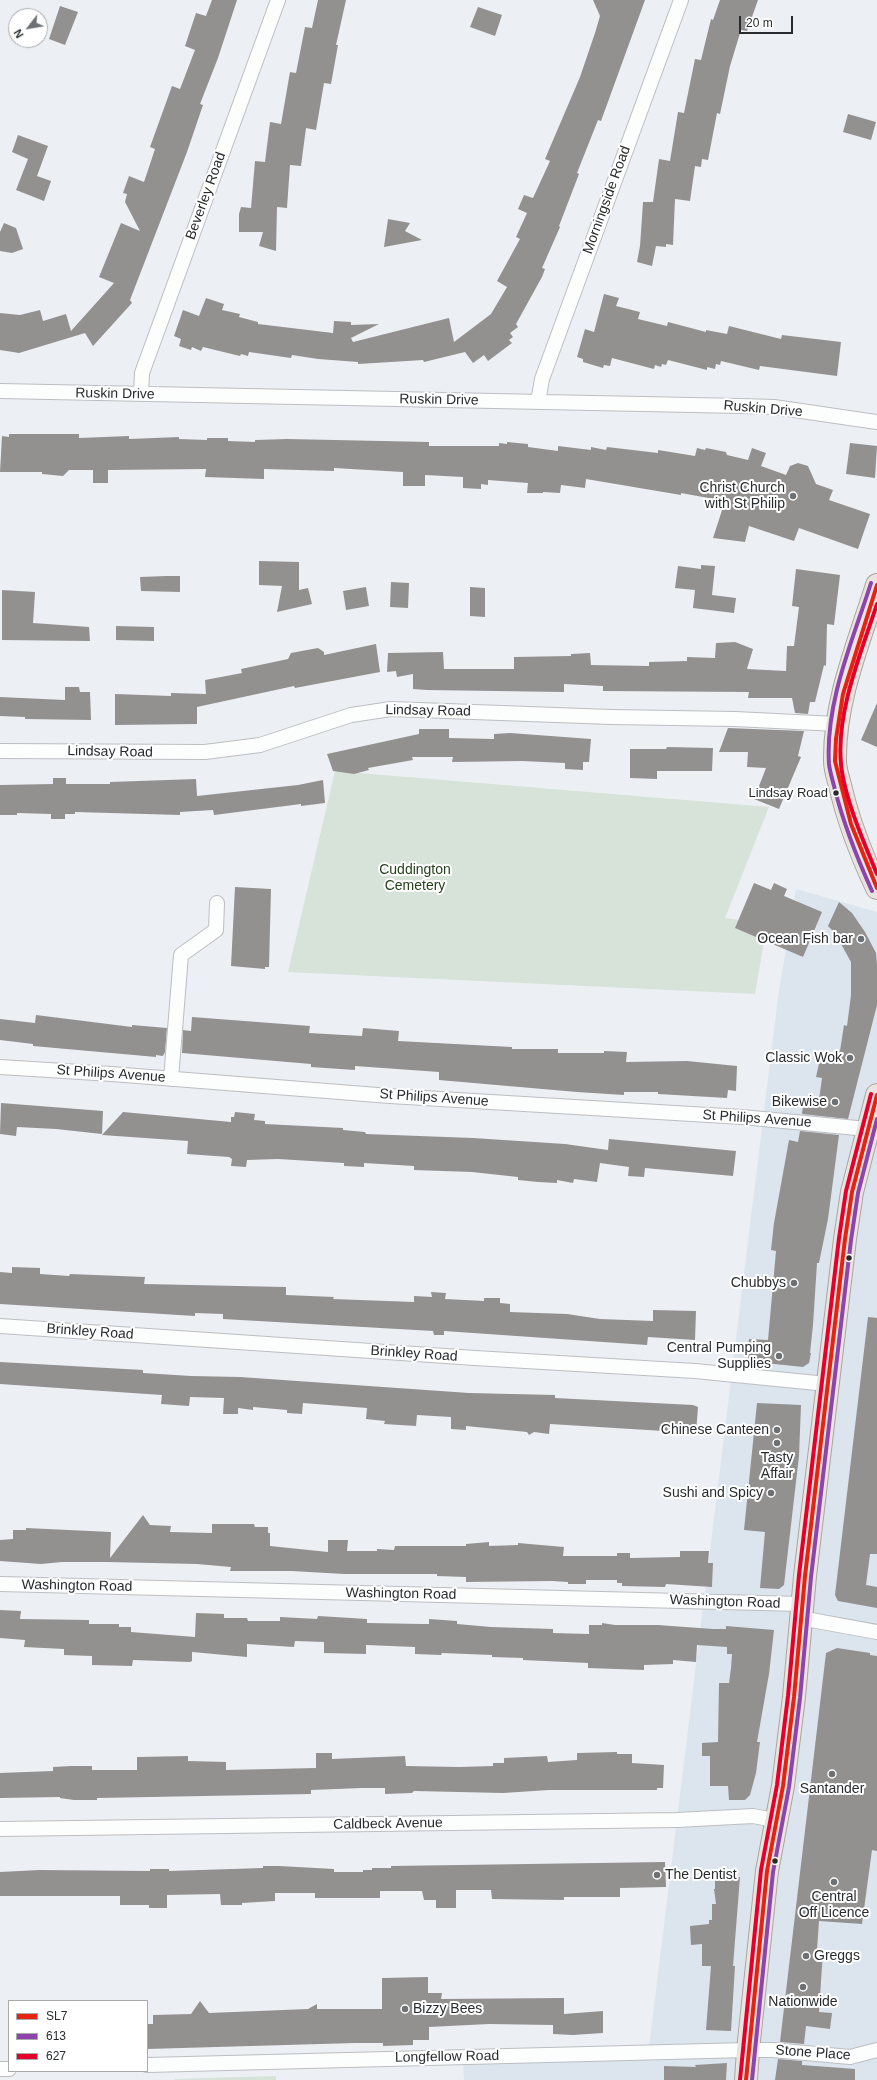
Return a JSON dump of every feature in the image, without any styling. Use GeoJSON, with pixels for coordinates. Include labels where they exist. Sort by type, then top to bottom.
{"type":"FeatureCollection","features":[{"type":"Feature","properties":{"kind":"main road"},"geometry":{"type":"LineString","coordinates":[[877,585],[849,670],[837,724],[835,763],[847,815],[864,861],[877,888]]}},
{"type":"Feature","properties":{"kind":"main road"},"geometry":{"type":"LineString","coordinates":[[746,2080],[767,1871],[775,1820],[783,1786],[794,1697],[801,1611],[846,1231],[852,1192],[877,1095]]}},
{"type":"Feature","properties":{"kind":"street","name":"Beverley Road"},"geometry":{"type":"LineString","coordinates":[[141,394],[142,373],[278,0]]}},
{"type":"Feature","properties":{"kind":"street","name":"Morningside Road"},"geometry":{"type":"LineString","coordinates":[[538,402],[542,379],[681,0]]}},
{"type":"Feature","properties":{"kind":"street","name":"Ruskin Drive"},"geometry":{"type":"LineString","coordinates":[[0,391],[768,407],[877,422]]}},
{"type":"Feature","properties":{"kind":"street","name":"Lindsay Road"},"geometry":{"type":"LineString","coordinates":[[0,751],[205,752],[260,745],[351,715],[391,709],[611,717],[735,719],[837,724]]}},
{"type":"Feature","properties":{"kind":"street"},"geometry":{"type":"LineString","coordinates":[[171,1078],[181,955],[216,930],[217,903]]}},
{"type":"Feature","properties":{"kind":"street","name":"St Philips Avenue"},"geometry":{"type":"LineString","coordinates":[[0,1067],[171,1078],[390,1096],[742,1117],[867,1129]]}},
{"type":"Feature","properties":{"kind":"street","name":"Brinkley Road"},"geometry":{"type":"LineString","coordinates":[[0,1326],[475,1358],[695,1371],[827,1384]]}},
{"type":"Feature","properties":{"kind":"street","name":"Washington Road"},"geometry":{"type":"LineString","coordinates":[[0,1584],[801,1611],[877,1632]]}},
{"type":"Feature","properties":{"kind":"street","name":"Caldbeck Avenue"},"geometry":{"type":"LineString","coordinates":[[0,1829],[677,1820],[753,1816],[775,1820]]}},
{"type":"Feature","properties":{"kind":"street","name":"Stone Place"},"geometry":{"type":"LineString","coordinates":[[748,2050],[772,2050],[850,2057],[877,2050]]}},
{"type":"Feature","properties":{"kind":"street","name":"Longfellow Road"},"geometry":{"type":"LineString","coordinates":[[148,2065],[748,2050]]}},
{"type":"Feature","properties":{"kind":"shaded area"},"geometry":{"type":"Polygon","coordinates":[[[796,889],[877,912],[877,2080],[464,2080],[463,2061],[648,2055],[778,997],[796,889]]]}},
{"type":"Feature","properties":{"kind":"green space","name":"Cuddington Cemetery"},"geometry":{"type":"Polygon","coordinates":[[[335,771],[769,807],[725,918],[767,924],[755,994],[288,972],[335,771]]]}},
{"type":"Feature","properties":{"kind":"green space"},"geometry":{"type":"Polygon","coordinates":[[[276,2076],[276,2080],[175,2080],[175,2079],[276,2076]]]}},
{"type":"Feature","properties":{"kind":"building"},"geometry":{"type":"Polygon","coordinates":[[[212,0],[237,0],[218,58],[200,104],[203,105],[187,152],[130,300],[132,303],[93,346],[85,333],[19,353],[0,350],[0,313],[20,315],[40,310],[43,321],[66,314],[71,331],[114,283],[99,277],[121,223],[140,231],[125,202],[127,194],[123,193],[129,176],[144,182],[155,149],[150,147],[172,86],[180,89],[195,50],[185,46],[196,13],[206,16],[212,0]]]}},
{"type":"Feature","properties":{"kind":"building"},"geometry":{"type":"Polygon","coordinates":[[[318,0],[346,0],[336,45],[338,45],[331,84],[324,83],[316,130],[306,128],[301,166],[290,165],[287,208],[277,207],[276,251],[259,246],[263,232],[239,232],[239,214],[241,207],[251,208],[255,161],[265,162],[270,122],[281,124],[290,72],[296,73],[305,27],[312,28],[318,0]]]}},
{"type":"Feature","properties":{"kind":"building"},"geometry":{"type":"Polygon","coordinates":[[[593,0],[645,0],[601,121],[598,120],[577,173],[579,174],[559,226],[560,227],[542,268],[545,269],[542,277],[516,324],[518,327],[510,333],[513,337],[509,340],[512,343],[488,361],[484,355],[473,363],[465,352],[424,362],[423,360],[358,364],[358,362],[318,359],[292,355],[291,358],[249,352],[248,356],[241,354],[240,356],[203,347],[201,351],[192,347],[191,350],[179,346],[181,339],[174,336],[183,310],[199,316],[206,298],[224,304],[222,310],[240,314],[239,317],[258,322],[258,324],[333,333],[334,321],[351,322],[351,325],[379,324],[351,338],[353,342],[449,318],[454,342],[491,314],[507,287],[497,281],[520,239],[516,237],[527,213],[518,209],[524,195],[533,198],[550,161],[545,159],[580,77],[595,33],[600,16],[593,0]]]}},
{"type":"Feature","properties":{"kind":"building"},"geometry":{"type":"Polygon","coordinates":[[[720,0],[758,0],[747,31],[741,30],[730,66],[720,114],[717,113],[708,160],[702,159],[701,167],[695,166],[690,201],[675,199],[673,245],[666,244],[666,247],[656,246],[652,266],[637,262],[640,246],[643,202],[653,202],[659,159],[670,161],[678,112],[684,113],[695,59],[701,60],[711,19],[713,20],[720,0]]]}},
{"type":"Feature","properties":{"kind":"building"},"geometry":{"type":"Polygon","coordinates":[[[60,6],[78,12],[65,45],[49,39],[60,6]]]}},
{"type":"Feature","properties":{"kind":"building"},"geometry":{"type":"Polygon","coordinates":[[[478,7],[502,15],[495,36],[470,27],[478,7]]]}},
{"type":"Feature","properties":{"kind":"building"},"geometry":{"type":"Polygon","coordinates":[[[848,114],[876,122],[871,140],[843,132],[848,114]]]}},
{"type":"Feature","properties":{"kind":"building"},"geometry":{"type":"Polygon","coordinates":[[[18,135],[48,146],[37,176],[51,181],[44,201],[16,190],[28,159],[12,152],[18,135]]]}},
{"type":"Feature","properties":{"kind":"building"},"geometry":{"type":"Polygon","coordinates":[[[388,219],[410,223],[405,231],[422,240],[384,247],[388,219]]]}},
{"type":"Feature","properties":{"kind":"building"},"geometry":{"type":"Polygon","coordinates":[[[4,223],[16,228],[23,249],[12,253],[0,251],[0,232],[4,223]]]}},
{"type":"Feature","properties":{"kind":"building"},"geometry":{"type":"Polygon","coordinates":[[[604,294],[619,298],[616,306],[640,312],[638,319],[667,326],[668,322],[706,332],[706,330],[727,334],[729,326],[781,339],[782,335],[841,342],[837,376],[760,366],[759,370],[721,361],[720,365],[716,364],[715,369],[707,367],[707,370],[668,360],[666,365],[662,364],[661,367],[655,365],[654,369],[612,358],[610,366],[604,365],[603,368],[583,362],[583,359],[577,357],[585,329],[594,332],[604,294]]]}},
{"type":"Feature","properties":{"kind":"building"},"geometry":{"type":"Polygon","coordinates":[[[9,434],[79,434],[79,438],[129,436],[129,439],[179,437],[179,439],[207,440],[207,438],[228,438],[228,441],[255,442],[255,440],[287,439],[429,442],[429,446],[499,446],[499,443],[507,444],[507,442],[528,444],[528,447],[558,451],[558,446],[591,450],[591,447],[606,450],[607,447],[658,453],[658,450],[695,456],[697,448],[705,450],[706,448],[726,452],[727,455],[748,460],[752,448],[766,453],[761,466],[786,475],[790,466],[798,463],[808,466],[816,484],[833,490],[829,500],[870,514],[858,549],[799,528],[794,541],[749,526],[745,542],[713,538],[725,501],[586,479],[585,488],[561,485],[560,493],[527,493],[528,483],[488,480],[488,485],[481,484],[481,489],[463,488],[463,477],[425,475],[425,486],[403,486],[403,472],[334,468],[334,471],[264,469],[264,479],[205,477],[206,469],[108,470],[108,483],[93,483],[93,470],[69,470],[63,476],[42,474],[42,472],[0,472],[2,436],[9,437],[9,434]]]}},
{"type":"Feature","properties":{"kind":"building"},"geometry":{"type":"Polygon","coordinates":[[[850,443],[877,446],[875,478],[846,474],[850,443]]]}},
{"type":"Feature","properties":{"kind":"building"},"geometry":{"type":"Polygon","coordinates":[[[259,561],[299,562],[299,590],[308,588],[312,604],[277,612],[282,586],[259,585],[259,561]]]}},
{"type":"Feature","properties":{"kind":"building"},"geometry":{"type":"Polygon","coordinates":[[[701,565],[715,566],[712,595],[736,598],[734,613],[693,608],[695,590],[675,588],[678,566],[701,569],[701,565]]]}},
{"type":"Feature","properties":{"kind":"building"},"geometry":{"type":"Polygon","coordinates":[[[796,569],[840,575],[834,625],[827,624],[826,666],[824,665],[815,702],[810,702],[808,714],[795,713],[792,698],[748,698],[749,692],[603,691],[603,686],[564,684],[564,692],[427,690],[413,689],[413,674],[397,677],[396,671],[387,672],[388,653],[443,652],[444,669],[514,669],[514,657],[571,656],[571,654],[590,653],[591,665],[649,666],[649,662],[687,661],[687,657],[715,658],[716,643],[735,642],[753,649],[747,669],[786,671],[787,646],[794,646],[799,607],[792,606],[796,569]]]}},
{"type":"Feature","properties":{"kind":"building"},"geometry":{"type":"Polygon","coordinates":[[[180,576],[180,592],[141,591],[140,577],[180,576]]]}},
{"type":"Feature","properties":{"kind":"building"},"geometry":{"type":"Polygon","coordinates":[[[391,582],[409,583],[408,608],[390,607],[391,582]]]}},
{"type":"Feature","properties":{"kind":"building"},"geometry":{"type":"Polygon","coordinates":[[[366,587],[369,606],[346,610],[343,591],[366,587]]]}},
{"type":"Feature","properties":{"kind":"building"},"geometry":{"type":"Polygon","coordinates":[[[470,587],[485,588],[485,617],[470,616],[470,587]]]}},
{"type":"Feature","properties":{"kind":"building"},"geometry":{"type":"Polygon","coordinates":[[[2,590],[35,592],[33,623],[89,627],[90,641],[2,640],[2,590]]]}},
{"type":"Feature","properties":{"kind":"building"},"geometry":{"type":"Polygon","coordinates":[[[116,626],[154,627],[154,641],[116,640],[116,626]]]}},
{"type":"Feature","properties":{"kind":"building"},"geometry":{"type":"Polygon","coordinates":[[[376,644],[380,672],[295,688],[294,686],[197,707],[197,724],[115,725],[115,694],[171,696],[171,693],[206,694],[205,680],[242,673],[241,669],[288,659],[291,653],[318,648],[324,652],[324,655],[376,644]]]}},
{"type":"Feature","properties":{"kind":"building"},"geometry":{"type":"Polygon","coordinates":[[[65,687],[79,687],[80,692],[90,692],[91,720],[25,719],[25,717],[0,716],[0,697],[65,700],[65,687]]]}},
{"type":"Feature","properties":{"kind":"building"},"geometry":{"type":"Polygon","coordinates":[[[877,703],[877,747],[861,740],[877,703]]]}},
{"type":"Feature","properties":{"kind":"building"},"geometry":{"type":"Polygon","coordinates":[[[728,728],[804,731],[798,756],[801,757],[779,809],[754,799],[766,768],[747,767],[748,752],[719,752],[728,728]]]}},
{"type":"Feature","properties":{"kind":"building"},"geometry":{"type":"Polygon","coordinates":[[[419,729],[449,729],[449,738],[494,739],[494,734],[510,733],[591,739],[589,762],[583,762],[583,770],[565,769],[565,763],[522,761],[452,762],[453,757],[412,757],[413,760],[368,768],[369,770],[354,774],[333,771],[327,754],[419,734],[419,729]]]}},
{"type":"Feature","properties":{"kind":"building"},"geometry":{"type":"Polygon","coordinates":[[[667,747],[713,748],[712,771],[657,771],[657,779],[630,778],[630,749],[666,749],[667,747]]]}},
{"type":"Feature","properties":{"kind":"building"},"geometry":{"type":"Polygon","coordinates":[[[53,778],[66,778],[66,784],[110,784],[110,782],[196,779],[197,796],[298,785],[323,780],[325,803],[301,806],[301,804],[214,815],[213,810],[180,812],[180,815],[75,812],[75,814],[65,814],[65,819],[51,819],[51,814],[17,813],[17,815],[0,815],[0,785],[53,784],[53,778]]]}},
{"type":"Feature","properties":{"kind":"building"},"geometry":{"type":"Polygon","coordinates":[[[754,883],[771,890],[774,883],[787,889],[784,896],[822,912],[803,957],[735,928],[754,883]]]}},
{"type":"Feature","properties":{"kind":"building"},"geometry":{"type":"Polygon","coordinates":[[[235,887],[271,889],[269,967],[265,967],[265,969],[231,966],[235,887]]]}},
{"type":"Feature","properties":{"kind":"building"},"geometry":{"type":"Polygon","coordinates":[[[839,902],[852,913],[865,932],[876,953],[877,965],[877,1005],[848,1119],[802,1114],[803,1105],[818,1107],[822,1078],[816,1077],[820,1059],[833,1062],[837,1050],[840,1051],[844,1025],[847,1026],[851,995],[851,962],[835,933],[828,926],[839,902]]]}},
{"type":"Feature","properties":{"kind":"building"},"geometry":{"type":"Polygon","coordinates":[[[36,1015],[132,1027],[132,1025],[167,1028],[165,1052],[163,1056],[156,1055],[156,1057],[33,1046],[33,1044],[0,1040],[0,1019],[35,1023],[36,1015]]]}},
{"type":"Feature","properties":{"kind":"building"},"geometry":{"type":"Polygon","coordinates":[[[192,1017],[310,1026],[309,1033],[362,1036],[363,1028],[399,1031],[398,1041],[512,1047],[512,1049],[558,1049],[558,1053],[604,1053],[604,1051],[627,1052],[626,1062],[687,1061],[737,1066],[736,1091],[728,1090],[727,1098],[658,1094],[658,1092],[624,1092],[624,1095],[577,1092],[439,1080],[439,1072],[355,1066],[355,1070],[311,1067],[311,1064],[182,1053],[183,1030],[191,1031],[192,1017]]]}},
{"type":"Feature","properties":{"kind":"building"},"geometry":{"type":"Polygon","coordinates":[[[1,1103],[103,1111],[102,1134],[56,1129],[17,1127],[16,1136],[0,1134],[1,1103]]]}},
{"type":"Feature","properties":{"kind":"building"},"geometry":{"type":"Polygon","coordinates":[[[123,1112],[231,1122],[231,1117],[234,1117],[235,1112],[255,1114],[254,1120],[265,1121],[265,1124],[343,1128],[343,1130],[365,1132],[366,1134],[473,1138],[565,1144],[608,1150],[609,1139],[736,1151],[733,1176],[645,1168],[644,1177],[628,1176],[629,1167],[600,1163],[597,1182],[574,1179],[573,1183],[557,1180],[557,1183],[538,1182],[518,1180],[518,1177],[472,1172],[414,1170],[414,1166],[364,1163],[364,1167],[344,1166],[344,1163],[278,1159],[247,1160],[246,1167],[231,1166],[232,1159],[229,1157],[187,1154],[188,1141],[102,1135],[123,1112]]]}},
{"type":"Feature","properties":{"kind":"building"},"geometry":{"type":"Polygon","coordinates":[[[800,1131],[839,1135],[828,1219],[819,1263],[817,1263],[811,1353],[809,1363],[803,1367],[748,1360],[749,1339],[768,1340],[776,1251],[771,1250],[774,1223],[789,1140],[798,1142],[800,1131]]]}},
{"type":"Feature","properties":{"kind":"building"},"geometry":{"type":"Polygon","coordinates":[[[12,1267],[40,1268],[40,1274],[145,1277],[144,1284],[286,1287],[286,1295],[334,1297],[333,1299],[414,1302],[414,1296],[432,1297],[431,1292],[446,1293],[445,1299],[484,1301],[484,1298],[500,1298],[500,1303],[510,1304],[510,1312],[567,1314],[600,1319],[653,1321],[653,1310],[696,1311],[695,1340],[648,1337],[647,1345],[444,1331],[444,1335],[434,1335],[433,1331],[223,1319],[223,1314],[195,1313],[195,1316],[0,1304],[0,1272],[12,1273],[12,1267]]]}},
{"type":"Feature","properties":{"kind":"building"},"geometry":{"type":"Polygon","coordinates":[[[868,1317],[877,1318],[877,1554],[870,1554],[866,1585],[877,1587],[877,1608],[838,1601],[835,1595],[868,1317]]]}},
{"type":"Feature","properties":{"kind":"building"},"geometry":{"type":"Polygon","coordinates":[[[0,1362],[143,1370],[143,1373],[191,1376],[240,1377],[469,1393],[555,1395],[555,1398],[693,1405],[698,1407],[696,1433],[550,1424],[549,1434],[534,1432],[529,1435],[527,1432],[466,1426],[466,1430],[451,1429],[451,1417],[417,1415],[416,1426],[384,1424],[385,1421],[366,1419],[367,1408],[303,1403],[302,1414],[287,1413],[287,1410],[253,1407],[253,1410],[238,1408],[238,1414],[223,1414],[224,1398],[190,1397],[189,1406],[161,1404],[162,1395],[0,1384],[0,1362]]]}},
{"type":"Feature","properties":{"kind":"building"},"geometry":{"type":"Polygon","coordinates":[[[757,1403],[801,1405],[799,1456],[784,1585],[779,1589],[760,1588],[765,1532],[744,1530],[757,1403]]]}},
{"type":"Feature","properties":{"kind":"building"},"geometry":{"type":"Polygon","coordinates":[[[143,1515],[150,1525],[171,1526],[170,1532],[212,1533],[212,1524],[254,1524],[255,1527],[268,1527],[268,1533],[270,1533],[270,1546],[328,1552],[328,1540],[348,1540],[347,1551],[377,1551],[377,1549],[394,1550],[395,1546],[466,1546],[466,1544],[489,1542],[489,1546],[518,1545],[518,1543],[564,1547],[563,1556],[617,1556],[617,1553],[630,1553],[630,1558],[680,1557],[680,1551],[709,1551],[708,1563],[713,1563],[712,1587],[666,1584],[665,1587],[622,1586],[622,1583],[617,1583],[617,1580],[586,1580],[586,1584],[568,1584],[568,1582],[552,1581],[466,1582],[466,1577],[437,1576],[437,1574],[344,1574],[292,1571],[230,1571],[231,1567],[197,1564],[62,1562],[41,1564],[0,1561],[0,1540],[13,1539],[13,1530],[26,1530],[26,1528],[111,1532],[110,1558],[143,1515]]]}},
{"type":"Feature","properties":{"kind":"building"},"geometry":{"type":"Polygon","coordinates":[[[0,1610],[21,1611],[20,1619],[89,1620],[89,1624],[119,1624],[119,1627],[131,1627],[131,1632],[195,1637],[196,1613],[224,1614],[224,1618],[247,1618],[248,1621],[280,1621],[280,1617],[317,1619],[318,1616],[367,1619],[367,1623],[429,1624],[429,1619],[457,1621],[457,1624],[491,1627],[553,1629],[553,1633],[589,1634],[589,1625],[602,1625],[602,1623],[615,1625],[658,1625],[713,1629],[726,1629],[726,1626],[774,1630],[769,1674],[757,1742],[760,1742],[756,1773],[750,1795],[745,1800],[729,1800],[728,1786],[710,1786],[710,1756],[702,1756],[702,1743],[718,1742],[719,1683],[729,1683],[731,1668],[732,1654],[727,1654],[727,1647],[697,1645],[696,1662],[673,1660],[673,1664],[644,1665],[644,1670],[588,1668],[588,1663],[523,1660],[523,1658],[492,1657],[492,1655],[442,1653],[441,1655],[415,1654],[415,1647],[366,1645],[366,1654],[324,1653],[324,1642],[295,1641],[294,1647],[247,1644],[247,1657],[192,1652],[192,1661],[190,1662],[133,1660],[132,1666],[92,1665],[92,1656],[64,1655],[64,1649],[24,1647],[25,1640],[0,1638],[0,1610]]]}},
{"type":"Feature","properties":{"kind":"building"},"geometry":{"type":"Polygon","coordinates":[[[837,1648],[870,1653],[870,1655],[877,1656],[877,1851],[872,1850],[862,1924],[819,1921],[817,1950],[823,1951],[819,2012],[832,2013],[830,2029],[806,2026],[804,2044],[780,2042],[826,1653],[837,1648]]]}},
{"type":"Feature","properties":{"kind":"building"},"geometry":{"type":"Polygon","coordinates":[[[617,1752],[617,1754],[632,1754],[632,1763],[664,1765],[663,1788],[657,1788],[657,1790],[549,1790],[503,1793],[414,1791],[412,1793],[385,1794],[385,1788],[362,1788],[311,1790],[311,1794],[97,1798],[97,1800],[74,1800],[60,1797],[0,1798],[0,1773],[53,1771],[53,1767],[71,1766],[92,1766],[92,1770],[137,1770],[137,1757],[188,1756],[188,1761],[226,1762],[226,1770],[316,1768],[316,1753],[332,1753],[332,1759],[405,1756],[406,1766],[459,1767],[493,1766],[493,1763],[504,1763],[504,1758],[547,1756],[548,1762],[577,1760],[577,1753],[617,1752]]]}},
{"type":"Feature","properties":{"kind":"building"},"geometry":{"type":"Polygon","coordinates":[[[665,1862],[666,1887],[620,1888],[620,1897],[564,1897],[564,1900],[492,1899],[491,1890],[456,1890],[456,1908],[436,1908],[436,1900],[424,1900],[422,1891],[380,1891],[380,1898],[315,1898],[315,1893],[275,1893],[275,1901],[242,1903],[242,1905],[221,1905],[220,1894],[167,1895],[167,1908],[149,1908],[149,1905],[120,1905],[120,1896],[0,1896],[0,1872],[39,1870],[150,1871],[150,1869],[169,1869],[169,1871],[263,1868],[263,1866],[279,1866],[334,1869],[334,1872],[363,1872],[363,1870],[372,1870],[372,1868],[391,1868],[391,1866],[665,1862]]]}},
{"type":"Feature","properties":{"kind":"building"},"geometry":{"type":"Polygon","coordinates":[[[715,1877],[740,1877],[733,1966],[735,1966],[731,2031],[706,2030],[711,1966],[702,1966],[702,1944],[691,1945],[690,1926],[709,1924],[709,1920],[712,1920],[712,1904],[716,1904],[714,1889],[715,1877]]]}},
{"type":"Feature","properties":{"kind":"building"},"geometry":{"type":"Polygon","coordinates":[[[428,1977],[428,1993],[442,1993],[441,1999],[564,1998],[564,2014],[603,2011],[603,2033],[573,2035],[553,2034],[553,2025],[489,2024],[429,2027],[429,2040],[413,2040],[413,2045],[383,2046],[383,2043],[355,2043],[148,2049],[148,2024],[153,2024],[153,2015],[191,2014],[200,2001],[209,2013],[308,2009],[317,2004],[317,2009],[382,2009],[382,1978],[428,1977]]]}},
{"type":"Feature","properties":{"kind":"building"},"geometry":{"type":"Polygon","coordinates":[[[778,2059],[802,2061],[802,2065],[855,2069],[855,2080],[775,2080],[778,2059]]]}},
{"type":"Feature","properties":{"kind":"building"},"geometry":{"type":"Polygon","coordinates":[[[727,2063],[726,2080],[664,2080],[664,2066],[696,2067],[695,2065],[727,2063]]]}},
{"type":"Feature","properties":{"kind":"transit line","name":"613"},"geometry":{"type":"LineString","coordinates":[[871,583],[849,649],[836,695],[831,718],[829,767],[842,816],[872,891]]}},
{"type":"Feature","properties":{"kind":"transit line","name":"SL7"},"geometry":{"type":"LineString","coordinates":[[877,585],[843,694],[836,739],[835,761],[851,824],[877,888]]}},
{"type":"Feature","properties":{"kind":"transit line","name":"627"},"geometry":{"type":"LineString","coordinates":[[877,604],[851,683],[842,724],[840,744],[841,764],[846,791],[855,820],[877,874]]}},
{"type":"Feature","properties":{"kind":"transit line","name":"627"},"geometry":{"type":"LineString","coordinates":[[740,2080],[761,1870],[777,1785],[788,1696],[799,1575],[839,1238],[846,1191],[871,1094]]}},
{"type":"Feature","properties":{"kind":"transit line","name":"SL7"},"geometry":{"type":"LineString","coordinates":[[746,2080],[767,1871],[783,1786],[794,1697],[805,1576],[845,1239],[852,1192],[877,1095]]}},
{"type":"Feature","properties":{"kind":"transit line","name":"613"},"geometry":{"type":"LineString","coordinates":[[752,2080],[773,1872],[789,1787],[800,1698],[811,1577],[851,1240],[858,1193],[877,1119]]}},
{"type":"Feature","properties":{"kind":"place","name":"Christ Church with St Philip"},"geometry":{"type":"Point","coordinates":[793,496]}},
{"type":"Feature","properties":{"kind":"place","name":"Lindsay Road"},"geometry":{"type":"Point","coordinates":[836,793]}},
{"type":"Feature","properties":{"kind":"place","name":"Ocean Fish bar"},"geometry":{"type":"Point","coordinates":[861,939]}},
{"type":"Feature","properties":{"kind":"place","name":"Classic Wok"},"geometry":{"type":"Point","coordinates":[850,1058]}},
{"type":"Feature","properties":{"kind":"place","name":"Bikewise"},"geometry":{"type":"Point","coordinates":[835,1102]}},
{"type":"Feature","properties":{"kind":"place","name":"Chubbys"},"geometry":{"type":"Point","coordinates":[794,1283]}},
{"type":"Feature","properties":{"kind":"place","name":"Central Pumping Supplies"},"geometry":{"type":"Point","coordinates":[779,1356]}},
{"type":"Feature","properties":{"kind":"place","name":"Chinese Canteen"},"geometry":{"type":"Point","coordinates":[777,1430]}},
{"type":"Feature","properties":{"kind":"place","name":"Tasty Affair"},"geometry":{"type":"Point","coordinates":[777,1443]}},
{"type":"Feature","properties":{"kind":"place","name":"Sushi and Spicy"},"geometry":{"type":"Point","coordinates":[771,1493]}},
{"type":"Feature","properties":{"kind":"place","name":"Santander"},"geometry":{"type":"Point","coordinates":[832,1774]}},
{"type":"Feature","properties":{"kind":"place","name":"The Dentist"},"geometry":{"type":"Point","coordinates":[657,1875]}},
{"type":"Feature","properties":{"kind":"place","name":"Central Off Licence"},"geometry":{"type":"Point","coordinates":[834,1882]}},
{"type":"Feature","properties":{"kind":"place","name":"Greggs"},"geometry":{"type":"Point","coordinates":[806,1956]}},
{"type":"Feature","properties":{"kind":"place","name":"Nationwide"},"geometry":{"type":"Point","coordinates":[803,1987]}},
{"type":"Feature","properties":{"kind":"place","name":"Bizzy Bees"},"geometry":{"type":"Point","coordinates":[405,2009]}}]}
